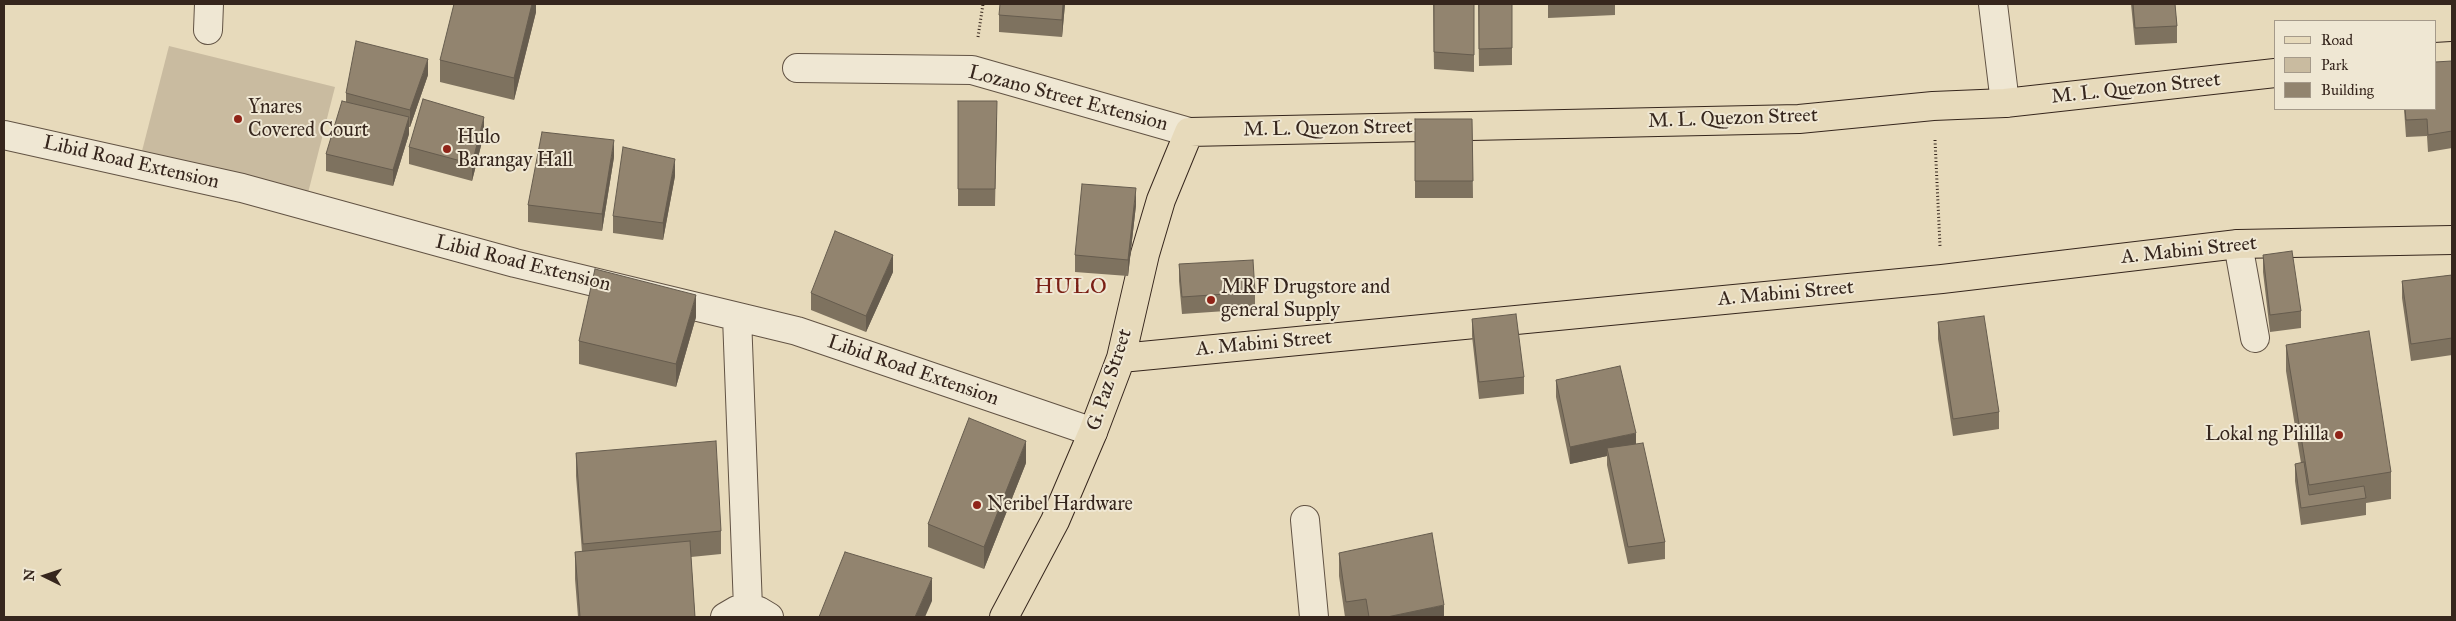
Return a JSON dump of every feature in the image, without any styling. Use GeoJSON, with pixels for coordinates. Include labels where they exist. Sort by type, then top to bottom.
{"type":"FeatureCollection","features":[{"type":"Feature","properties":{"kind":"main road"},"geometry":{"type":"LineString","coordinates":[[2436,57],[2452,56]]}},
{"type":"Feature","properties":{"kind":"main road","name":"M. L. Quezon Street"},"geometry":{"type":"LineString","coordinates":[[1189,132],[1798,119],[1933,106],[2005,103],[2274,73]]}},
{"type":"Feature","properties":{"kind":"main road","name":"G. Paz Street"},"geometry":{"type":"LineString","coordinates":[[1004,617],[1055,521],[1093,432],[1121,358],[1145,254],[1161,200],[1189,132]]}},
{"type":"Feature","properties":{"kind":"main road","name":"A. Mabini Street"},"geometry":{"type":"LineString","coordinates":[[1121,358],[1942,279],[2238,244],[2452,240]]}},
{"type":"Feature","properties":{"kind":"street"},"geometry":{"type":"LineString","coordinates":[[1993,4],[2005,103]]}},
{"type":"Feature","properties":{"kind":"street","name":"Lozano Street Extension"},"geometry":{"type":"LineString","coordinates":[[797,68],[972,70],[1189,132]]}},
{"type":"Feature","properties":{"kind":"street","name":"Libid Road Extension"},"geometry":{"type":"LineString","coordinates":[[4,135],[242,188],[515,263],[796,331],[1093,432]]}},
{"type":"Feature","properties":{"kind":"street"},"geometry":{"type":"LineString","coordinates":[[2238,244],[2255,338]]}},
{"type":"Feature","properties":{"kind":"street"},"geometry":{"type":"LineString","coordinates":[[736,317],[747,614]]}},
{"type":"Feature","properties":{"kind":"street"},"geometry":{"type":"LineString","coordinates":[[1305,520],[1314,617]]}},
{"type":"Feature","properties":{"kind":"path"},"geometry":{"type":"LineString","coordinates":[[1933,106],[1942,279]]}},
{"type":"Feature","properties":{"kind":"green space","name":"Ynares Covered Court"},"geometry":{"type":"Polygon","coordinates":[[[169,46],[335,87],[308,193],[142,151],[169,46]]]}},
{"type":"Feature","properties":{"kind":"building"},"geometry":{"type":"Polygon","coordinates":[[[454,4],[532,4],[514,78],[440,60],[454,4]]]}},
{"type":"Feature","properties":{"kind":"building"},"geometry":{"type":"Polygon","coordinates":[[[1000,4],[1063,4],[1062,20],[999,15],[1000,4]]]}},
{"type":"Feature","properties":{"kind":"building"},"geometry":{"type":"Polygon","coordinates":[[[1434,4],[1474,4],[1474,55],[1434,52],[1434,4]]]}},
{"type":"Feature","properties":{"kind":"building"},"geometry":{"type":"Polygon","coordinates":[[[1479,4],[1512,4],[1512,48],[1479,49],[1479,4]]]}},
{"type":"Feature","properties":{"kind":"building"},"geometry":{"type":"Polygon","coordinates":[[[2133,4],[2175,4],[2177,26],[2135,28],[2133,4]]]}},
{"type":"Feature","properties":{"kind":"building"},"geometry":{"type":"Polygon","coordinates":[[[356,41],[428,59],[410,110],[346,93],[356,41]]]}},
{"type":"Feature","properties":{"kind":"building"},"geometry":{"type":"Polygon","coordinates":[[[2452,61],[2452,131],[2428,135],[2427,119],[2406,120],[2405,110],[2436,110],[2436,62],[2452,61]]]}},
{"type":"Feature","properties":{"kind":"building","name":"Hulo Barangay Hall"},"geometry":{"type":"Polygon","coordinates":[[[423,99],[484,117],[472,164],[409,147],[423,99]]]}},
{"type":"Feature","properties":{"kind":"building"},"geometry":{"type":"Polygon","coordinates":[[[342,101],[409,117],[393,170],[326,154],[342,101]]]}},
{"type":"Feature","properties":{"kind":"building"},"geometry":{"type":"Polygon","coordinates":[[[958,101],[997,101],[995,189],[958,189],[958,101]]]}},
{"type":"Feature","properties":{"kind":"building"},"geometry":{"type":"Polygon","coordinates":[[[1415,119],[1472,119],[1473,181],[1415,181],[1415,119]]]}},
{"type":"Feature","properties":{"kind":"building"},"geometry":{"type":"Polygon","coordinates":[[[542,132],[614,140],[602,214],[528,205],[542,132]]]}},
{"type":"Feature","properties":{"kind":"building"},"geometry":{"type":"Polygon","coordinates":[[[623,147],[675,159],[663,223],[613,216],[623,147]]]}},
{"type":"Feature","properties":{"kind":"building"},"geometry":{"type":"Polygon","coordinates":[[[1082,184],[1136,188],[1128,260],[1075,255],[1082,184]]]}},
{"type":"Feature","properties":{"kind":"building"},"geometry":{"type":"Polygon","coordinates":[[[835,231],[893,255],[866,316],[811,293],[835,231]]]}},
{"type":"Feature","properties":{"kind":"building"},"geometry":{"type":"Polygon","coordinates":[[[2292,251],[2301,311],[2270,315],[2263,255],[2292,251]]]}},
{"type":"Feature","properties":{"kind":"building"},"geometry":{"type":"Polygon","coordinates":[[[1253,260],[1255,292],[1182,297],[1179,264],[1253,260]]]}},
{"type":"Feature","properties":{"kind":"building"},"geometry":{"type":"Polygon","coordinates":[[[595,269],[696,295],[676,364],[579,341],[595,269]]]}},
{"type":"Feature","properties":{"kind":"building"},"geometry":{"type":"Polygon","coordinates":[[[2452,275],[2452,338],[2411,344],[2402,281],[2452,275]]]}},
{"type":"Feature","properties":{"kind":"building"},"geometry":{"type":"Polygon","coordinates":[[[1516,314],[1524,377],[1479,382],[1472,319],[1516,314]]]}},
{"type":"Feature","properties":{"kind":"building"},"geometry":{"type":"Polygon","coordinates":[[[1984,316],[1999,412],[1953,419],[1938,322],[1984,316]]]}},
{"type":"Feature","properties":{"kind":"building","name":"Lokal ng Pililla"},"geometry":{"type":"Polygon","coordinates":[[[2369,331],[2391,472],[2309,485],[2286,345],[2369,331]]]}},
{"type":"Feature","properties":{"kind":"building"},"geometry":{"type":"Polygon","coordinates":[[[1620,366],[1636,433],[1570,447],[1556,380],[1620,366]]]}},
{"type":"Feature","properties":{"kind":"building","name":"Neribel Hardware"},"geometry":{"type":"Polygon","coordinates":[[[969,418],[1026,441],[984,547],[928,524],[969,418]]]}},
{"type":"Feature","properties":{"kind":"building"},"geometry":{"type":"Polygon","coordinates":[[[716,441],[721,531],[583,544],[576,453],[716,441]]]}},
{"type":"Feature","properties":{"kind":"building"},"geometry":{"type":"Polygon","coordinates":[[[1643,443],[1665,542],[1628,547],[1607,448],[1643,443]]]}},
{"type":"Feature","properties":{"kind":"building"},"geometry":{"type":"Polygon","coordinates":[[[2304,462],[2309,495],[2364,486],[2366,498],[2301,508],[2295,464],[2304,462]]]}},
{"type":"Feature","properties":{"kind":"building"},"geometry":{"type":"Polygon","coordinates":[[[1432,533],[1444,605],[1387,617],[1369,617],[1366,599],[1346,602],[1339,553],[1432,533]]]}},
{"type":"Feature","properties":{"kind":"building"},"geometry":{"type":"Polygon","coordinates":[[[690,541],[695,617],[580,617],[575,552],[690,541]]]}},
{"type":"Feature","properties":{"kind":"building"},"geometry":{"type":"Polygon","coordinates":[[[845,552],[932,578],[915,617],[819,617],[845,552]]]}},
{"type":"Feature","properties":{"kind":"place","name":"Ynares Covered Court"},"geometry":{"type":"Point","coordinates":[238,119]}},
{"type":"Feature","properties":{"kind":"place","name":"Hulo Barangay Hall"},"geometry":{"type":"Point","coordinates":[447,149]}},
{"type":"Feature","properties":{"kind":"place","name":"MRF Drugstore and general Supply"},"geometry":{"type":"Point","coordinates":[1211,300]}},
{"type":"Feature","properties":{"kind":"place","name":"Lokal ng Pililla"},"geometry":{"type":"Point","coordinates":[2339,435]}},
{"type":"Feature","properties":{"kind":"place","name":"Neribel Hardware"},"geometry":{"type":"Point","coordinates":[977,505]}},
{"type":"Feature","properties":{"kind":"district","name":"HULO"},"geometry":{"type":"Point","coordinates":[1071,288]}}]}
